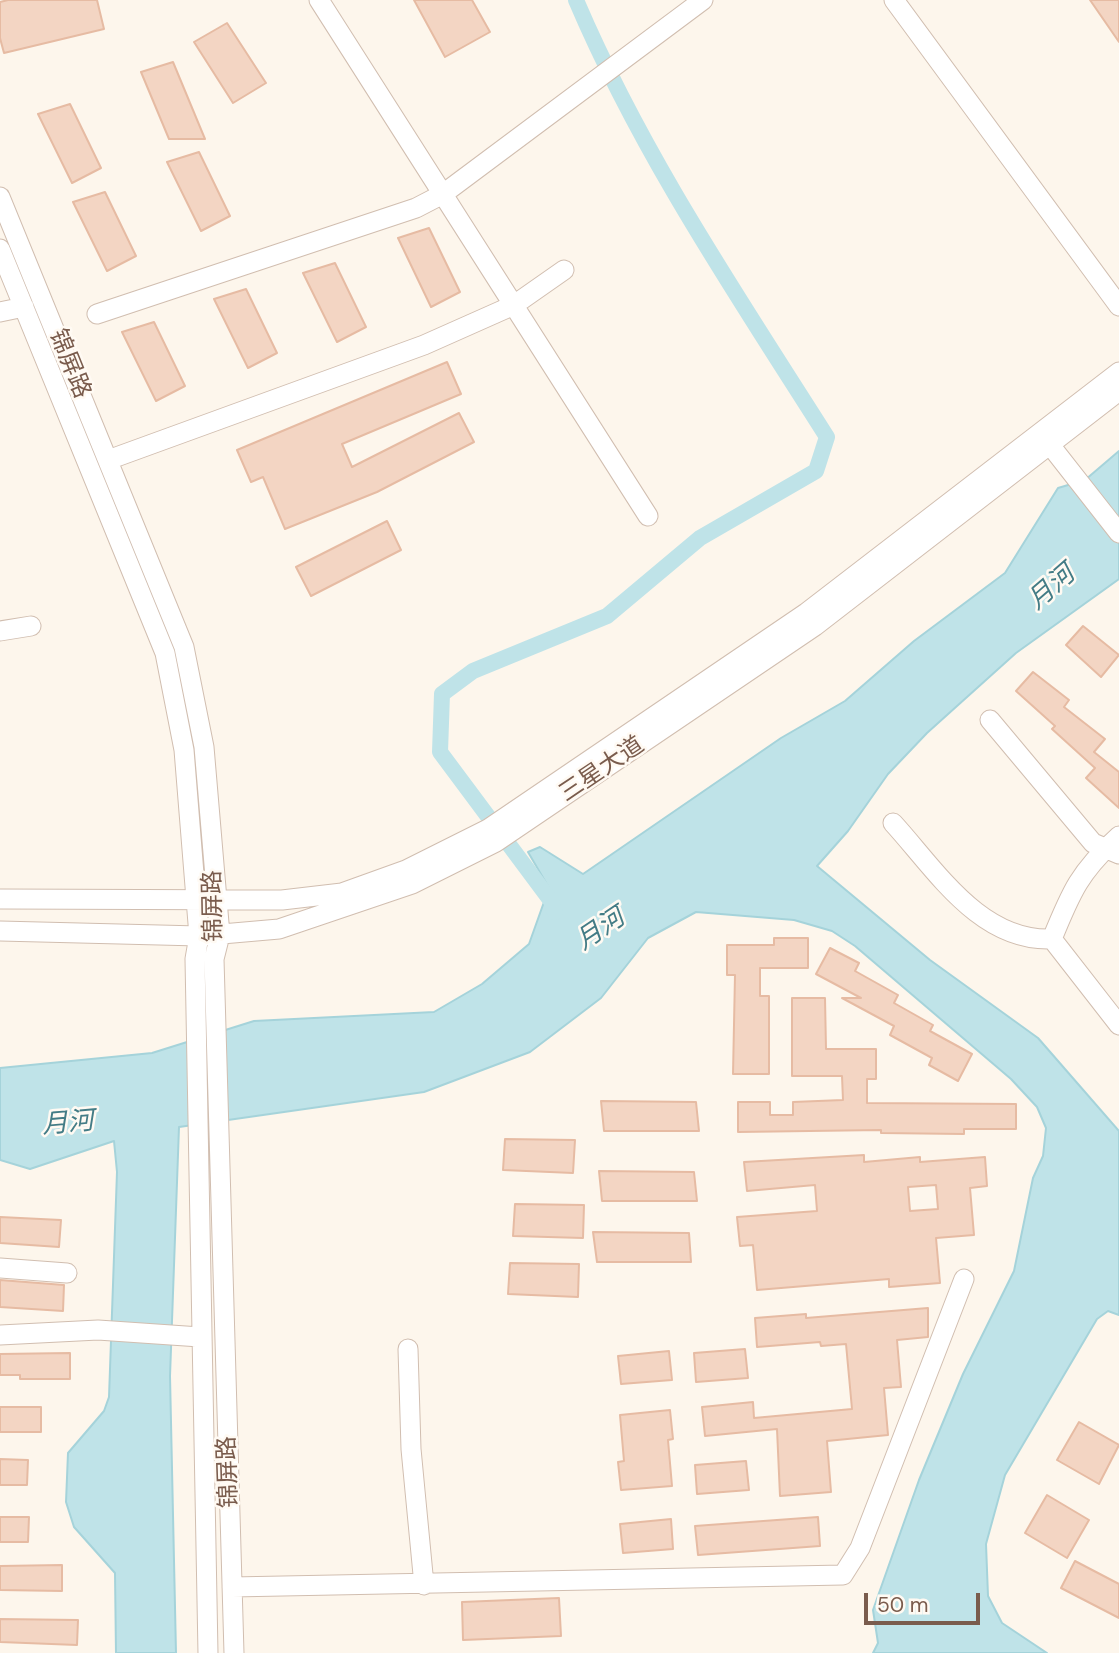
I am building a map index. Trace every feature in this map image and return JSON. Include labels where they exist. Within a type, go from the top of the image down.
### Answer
[{"type":"street","points":[[319,0],[649,516]]},
{"type":"street","points":[[97,314],[416,208],[443,194],[703,0]]},
{"type":"street","points":[[894,0],[1119,306]]},
{"type":"street","name":"锦屏路","points":[[0,197],[184,647],[204,747],[207,900],[195,959],[195,1031],[208,1653]]},
{"type":"street","name":"锦屏路","points":[[0,249],[165,653],[184,750],[207,900],[220,935],[214,959],[234,1653]]},
{"type":"street","points":[[108,460],[424,345],[514,305],[565,270]]},
{"type":"street","points":[[0,312],[24,307]]},
{"type":"street","name":"三星大道","points":[[1045,438],[1119,372]]},
{"type":"street","name":"三星大道","points":[[0,931],[199,936],[278,929],[412,884],[497,832],[806,613],[1045,438],[1119,391]]},
{"type":"street","points":[[1045,438],[1119,533]]},
{"type":"street","points":[[0,631],[31,626]]},
{"type":"street","points":[[990,720],[1093,843],[1115,846]]},
{"type":"street","points":[[893,823],[977,914],[1009,933],[1052,939],[1119,1025]]},
{"type":"street","name":"三星大道","points":[[0,900],[282,900],[342,893],[497,832]]},
{"type":"street","points":[[1052,939],[1074,886],[1090,863],[1115,846]]},
{"type":"street","points":[[0,1268],[68,1273]]},
{"type":"street","points":[[232,1587],[843,1575],[860,1548],[964,1279]]},
{"type":"street","points":[[0,1335],[98,1331],[200,1337]]},
{"type":"street","points":[[408,1349],[411,1450],[424,1585]]},
{"type":"water","name":"月河","points":[[1119,451],[1119,579],[1016,653],[927,733],[888,774],[848,831],[817,866],[930,960],[1038,1038],[1119,1131],[1119,1315],[1108,1311],[1097,1319],[1005,1475],[986,1544],[988,1596],[1002,1623],[1047,1653],[873,1653],[878,1643],[873,1610],[919,1480],[963,1374],[1014,1271],[1033,1178],[1043,1156],[1046,1128],[1037,1107],[1011,1079],[855,946],[832,931],[794,920],[696,912],[648,938],[601,998],[530,1052],[424,1092],[179,1127],[170,1376],[176,1653],[116,1653],[115,1573],[74,1527],[66,1502],[68,1453],[104,1411],[109,1397],[117,1172],[114,1141],[30,1169],[0,1160],[0,1068],[152,1053],[254,1021],[434,1012],[482,984],[529,944],[549,888],[528,852],[540,847],[583,874],[781,738],[845,701],[914,641],[1005,573],[1058,488],[1085,480]]},
{"type":"building","points":[[97,0],[104,29],[4,53],[0,38],[0,2]]},
{"type":"building","points":[[414,0],[472,0],[490,32],[445,57]]},
{"type":"building","points":[[1090,0],[1119,0],[1119,42]]},
{"type":"building","points":[[227,23],[266,83],[233,103],[194,42]]},
{"type":"building","points":[[173,62],[205,139],[169,139],[141,72]]},
{"type":"building","points":[[70,104],[101,168],[72,183],[38,114]]},
{"type":"building","points":[[199,152],[230,216],[201,231],[167,162]]},
{"type":"building","points":[[105,192],[136,256],[107,271],[73,202]]},
{"type":"building","points":[[429,228],[460,292],[431,307],[398,238]]},
{"type":"building","points":[[335,263],[366,327],[337,342],[303,273]]},
{"type":"building","points":[[246,289],[277,353],[248,368],[214,299]]},
{"type":"building","points":[[154,322],[185,386],[156,401],[122,332]]},
{"type":"building","points":[[447,362],[461,394],[342,444],[352,467],[459,413],[474,442],[377,492],[285,529],[263,477],[251,482],[237,450]]},
{"type":"building","points":[[387,521],[401,550],[311,596],[296,567]]},
{"type":"building","points":[[1083,626],[1119,655],[1101,677],[1066,645]]},
{"type":"building","points":[[1033,672],[1069,700],[1064,707],[1105,739],[1094,752],[1119,772],[1119,808],[1086,778],[1095,768],[1052,729],[1055,726],[1016,691]]},
{"type":"building","points":[[774,938],[808,938],[808,968],[760,968],[760,996],[769,996],[769,1074],[733,1074],[735,975],[727,975],[727,945],[774,945]]},
{"type":"building","points":[[830,948],[859,963],[855,971],[898,995],[894,1003],[933,1025],[930,1031],[972,1054],[958,1081],[929,1065],[932,1058],[890,1035],[894,1026],[842,998],[861,998],[816,974]]},
{"type":"building","points":[[792,998],[825,998],[826,1049],[876,1049],[876,1079],[867,1079],[867,1103],[1016,1104],[1016,1129],[964,1129],[964,1134],[881,1133],[881,1130],[738,1132],[738,1102],[770,1102],[770,1115],[793,1115],[793,1102],[843,1100],[842,1076],[792,1076]]},
{"type":"building","points":[[601,1101],[696,1102],[699,1131],[604,1131]]},
{"type":"building","points":[[505,1139],[575,1140],[573,1173],[503,1170]]},
{"type":"building","points":[[864,1155],[864,1162],[920,1157],[920,1162],[985,1157],[987,1186],[970,1188],[974,1235],[936,1238],[940,1283],[889,1287],[889,1279],[757,1290],[753,1245],[740,1246],[737,1217],[817,1211],[815,1185],[747,1191],[744,1162]],"holes":[[[936,1185],[938,1209],[910,1211],[908,1187]]]},
{"type":"building","points":[[599,1171],[694,1172],[697,1201],[602,1201]]},
{"type":"building","points":[[515,1204],[584,1205],[583,1238],[513,1236]]},
{"type":"building","points":[[0,1217],[61,1220],[59,1247],[0,1243]]},
{"type":"building","points":[[593,1232],[689,1233],[691,1262],[597,1262]]},
{"type":"building","points":[[510,1263],[579,1264],[578,1297],[508,1294]]},
{"type":"building","points":[[0,1280],[64,1285],[63,1311],[0,1307]]},
{"type":"building","points":[[928,1308],[928,1337],[897,1340],[901,1387],[884,1388],[888,1435],[827,1441],[831,1492],[780,1496],[777,1429],[705,1436],[702,1407],[753,1402],[754,1418],[852,1409],[846,1344],[821,1346],[820,1342],[757,1347],[755,1318],[806,1314],[806,1318]]},
{"type":"building","points":[[745,1349],[748,1378],[696,1382],[694,1353]]},
{"type":"building","points":[[669,1351],[672,1380],[621,1384],[618,1356]]},
{"type":"building","points":[[70,1353],[70,1379],[20,1379],[20,1375],[0,1375],[0,1354]]},
{"type":"building","points":[[0,1407],[41,1407],[41,1432],[0,1432]]},
{"type":"building","points":[[670,1410],[673,1439],[668,1440],[672,1486],[621,1490],[618,1462],[624,1461],[620,1415]]},
{"type":"building","points":[[1079,1422],[1119,1445],[1099,1484],[1057,1460]]},
{"type":"building","points":[[0,1459],[28,1460],[27,1485],[0,1485]]},
{"type":"building","points":[[746,1461],[749,1490],[697,1494],[695,1465]]},
{"type":"building","points":[[1047,1495],[1089,1520],[1067,1558],[1025,1533]]},
{"type":"building","points":[[0,1517],[29,1517],[28,1542],[0,1542]]},
{"type":"building","points":[[818,1517],[820,1546],[698,1555],[695,1526]]},
{"type":"building","points":[[671,1519],[673,1549],[623,1553],[620,1524]]},
{"type":"building","points":[[1075,1561],[1119,1584],[1119,1618],[1061,1588]]},
{"type":"building","points":[[62,1565],[62,1591],[0,1590],[0,1566]]},
{"type":"building","points":[[559,1598],[561,1636],[463,1640],[462,1602]]},
{"type":"building","points":[[0,1619],[78,1620],[77,1645],[0,1642]]},
{"type":"waterway","points":[[555,912],[551,901],[440,752],[442,694],[473,671],[607,616],[700,538],[816,471],[827,437],[692,223],[630,114],[576,0]]}]
